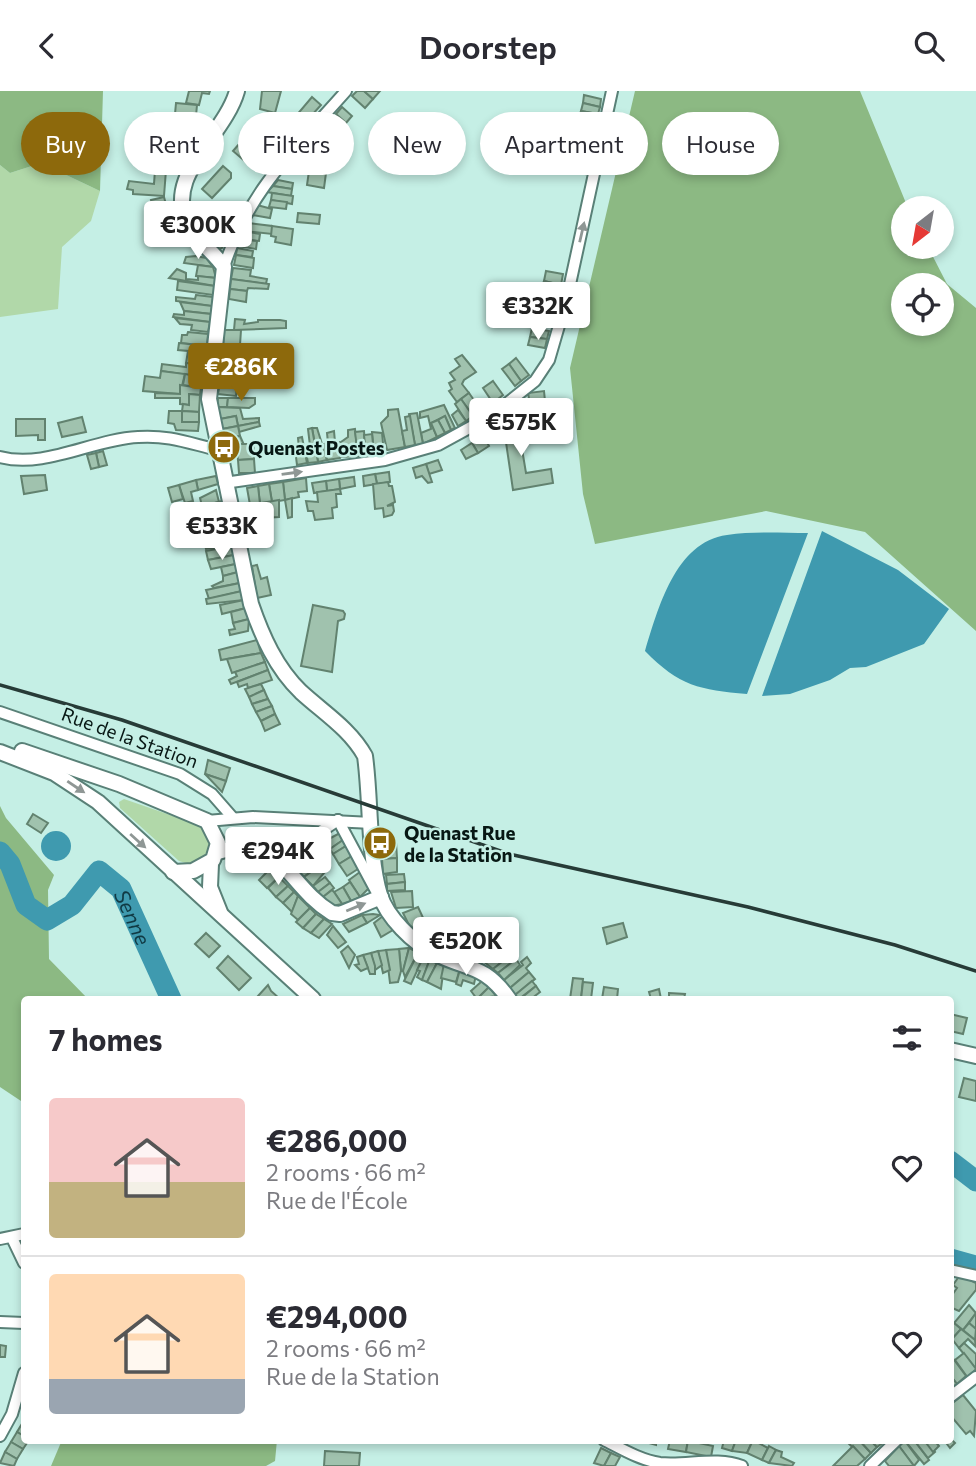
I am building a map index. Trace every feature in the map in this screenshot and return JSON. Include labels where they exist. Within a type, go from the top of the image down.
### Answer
[{"type":"street","points":[[224,267],[189,226],[181,205],[187,173],[220,128],[237,91]]},
{"type":"street","points":[[346,91],[254,198],[233,239],[224,267],[209,389],[218,450],[259,628],[285,674],[356,739],[365,756],[381,897]]},
{"type":"street","points":[[225,483],[385,460],[438,445],[491,417],[535,381],[549,361],[567,298],[612,91]]},
{"type":"street","points":[[0,457],[26,459],[137,437],[181,438],[218,450]]},
{"type":"street","name":"Rue de la Station","points":[[0,712],[180,774],[212,794],[233,818]]},
{"type":"street","points":[[0,745],[64,764],[207,821],[233,818],[372,823]]},
{"type":"street","points":[[0,752],[54,773],[98,802],[103,810],[310,996]]},
{"type":"street","points":[[103,810],[111,793],[131,790]]},
{"type":"street","points":[[277,861],[338,820]]},
{"type":"street","points":[[338,820],[395,919],[433,953],[480,969],[506,996]]},
{"type":"street","points":[[207,821],[216,834],[210,887],[222,916]]},
{"type":"street","points":[[173,872],[193,871],[214,858],[253,846],[277,861],[321,906],[332,913],[340,914],[381,897]]},
{"type":"street","points":[[954,1051],[976,1056]]},
{"type":"street","points":[[0,1239],[21,1235]]},
{"type":"street","points":[[12,1238],[21,1257]]},
{"type":"street","points":[[954,1271],[976,1276]]},
{"type":"street","points":[[0,1322],[21,1323]]},
{"type":"street","points":[[954,1394],[976,1377]]},
{"type":"street","points":[[0,1436],[12,1414],[21,1383]]},
{"type":"street","points":[[612,1444],[642,1459],[660,1463],[709,1462],[742,1466]]},
{"type":"street","points":[[870,1466],[893,1444]]},
{"type":"green space","points":[[0,91],[103,91],[102,112],[21,112],[21,169],[10,173],[0,165]]},
{"type":"green space","points":[[635,91],[860,91],[903,196],[891,196],[891,259],[934,259],[941,273],[891,273],[891,336],[954,336],[954,290],[976,308],[976,631],[865,532],[766,511],[595,544],[583,494],[570,368],[615,175],[648,175],[648,112],[630,112]]},
{"type":"green space","points":[[0,165],[10,173],[21,169],[21,175],[66,175],[100,191],[91,221],[62,247],[58,309],[0,317]]},
{"type":"green space","points":[[66,175],[100,175],[100,191]]},
{"type":"green space","points":[[124,799],[199,825],[208,832],[212,841],[203,861],[192,865],[179,861],[120,808],[119,802]]},
{"type":"green space","points":[[0,806],[6,818],[54,875],[48,890],[49,959],[85,996],[21,996],[21,1101],[0,1087]]},
{"type":"green space","points":[[60,1444],[277,1444],[275,1461],[266,1466],[51,1466]]},
{"type":"water","points":[[822,531],[898,570],[949,609],[924,644],[866,667],[850,668],[830,680],[790,694],[762,696]]},
{"type":"water","points":[[808,533],[747,694],[716,691],[691,684],[669,672],[645,651],[671,580],[694,550],[709,540],[727,535]]},
{"type":"water","points":[[56,831],[67,835],[71,846],[67,857],[56,861],[45,857],[41,846],[45,835]]},
{"type":"building","points":[[189,91],[210,91],[209,94],[202,93],[199,105],[186,103]]},
{"type":"building","points":[[262,91],[281,91],[275,112],[260,109]]},
{"type":"building","points":[[357,91],[364,91],[373,99],[365,108],[352,96]]},
{"type":"building","points":[[364,91],[380,91],[373,99]]},
{"type":"building","points":[[584,95],[601,99],[600,107],[583,103]]},
{"type":"building","points":[[312,97],[321,105],[315,112],[299,112]]},
{"type":"building","points":[[176,103],[197,105],[196,112],[175,112]]},
{"type":"building","points":[[583,103],[600,107],[599,112],[581,111]]},
{"type":"building","points":[[224,167],[231,173],[231,178],[212,198],[202,189],[215,175],[224,175]]},
{"type":"building","points":[[155,175],[166,175],[164,196],[133,194],[133,190],[127,189],[129,181],[154,184]]},
{"type":"building","points":[[308,175],[326,175],[324,188],[307,185]]},
{"type":"building","points":[[278,180],[293,183],[292,189],[273,186]]},
{"type":"building","points":[[273,186],[292,189],[291,196],[267,192]]},
{"type":"building","points":[[272,193],[293,196],[292,204],[271,200]]},
{"type":"building","points":[[164,197],[168,212],[155,216],[151,200]]},
{"type":"building","points":[[271,200],[287,202],[286,209],[269,207]]},
{"type":"building","points":[[257,205],[272,209],[270,218],[252,215]]},
{"type":"building","points":[[230,206],[237,209],[222,248],[219,249],[205,235]]},
{"type":"building","points":[[168,212],[172,227],[158,230],[155,216]]},
{"type":"building","points":[[298,213],[320,215],[319,224],[297,222]]},
{"type":"building","points":[[249,223],[272,226],[272,234],[244,231]]},
{"type":"building","points":[[272,226],[293,229],[291,245],[275,242],[276,237],[271,236]]},
{"type":"building","points":[[244,231],[260,234],[259,241],[241,239]]},
{"type":"building","points":[[241,239],[257,241],[256,249],[238,246]]},
{"type":"building","points":[[237,248],[253,251],[252,257],[236,255]]},
{"type":"building","points":[[236,255],[254,258],[253,268],[234,265]]},
{"type":"building","points":[[186,257],[206,258],[213,267],[184,263]]},
{"type":"building","points":[[198,265],[213,267],[216,278],[196,276]]},
{"type":"building","points":[[233,268],[251,270],[250,276],[267,279],[266,284],[231,279]]},
{"type":"building","points":[[177,269],[186,273],[186,279],[198,280],[198,276],[216,278],[215,286],[169,278]]},
{"type":"building","points":[[546,271],[563,274],[561,285],[544,281]]},
{"type":"building","points":[[231,279],[269,284],[268,289],[230,289]]},
{"type":"building","points":[[178,281],[215,286],[213,295],[177,290]]},
{"type":"building","points":[[544,281],[561,285],[559,295],[541,290]]},
{"type":"building","points":[[230,289],[247,291],[246,302],[229,299]]},
{"type":"building","points":[[196,295],[213,297],[212,306],[176,301],[176,297],[195,299]]},
{"type":"building","points":[[541,296],[558,298],[554,312],[538,309]]},
{"type":"building","points":[[180,302],[212,306],[211,314],[184,311]]},
{"type":"building","points":[[538,309],[554,312],[553,317],[537,314]]},
{"type":"building","points":[[184,311],[211,314],[210,322],[173,317],[174,314],[184,315]]},
{"type":"building","points":[[537,314],[553,317],[551,323],[535,321]]},
{"type":"building","points":[[175,318],[210,322],[208,332],[191,330],[192,325],[180,324]]},
{"type":"building","points":[[235,319],[245,320],[244,324],[258,320],[286,321],[286,328],[234,330]]},
{"type":"building","points":[[532,328],[549,331],[547,339],[530,337]]},
{"type":"building","points":[[224,330],[241,330],[240,345],[223,345]]},
{"type":"building","points":[[188,332],[208,334],[207,346],[181,343],[182,335],[187,335]]},
{"type":"building","points":[[530,337],[547,339],[545,348],[528,345]]},
{"type":"building","points":[[179,343],[207,346],[204,365],[186,363],[188,351],[178,350]]},
{"type":"building","points":[[462,355],[476,372],[464,380],[462,384],[469,393],[457,402],[449,391],[452,389],[449,383],[455,380],[450,373],[460,366],[455,359]]},
{"type":"building","points":[[516,358],[529,375],[521,381],[509,364]]},
{"type":"building","points":[[220,362],[236,364],[236,367],[241,368],[242,363],[246,363],[244,374],[219,371]]},
{"type":"building","points":[[186,363],[204,365],[202,377],[161,371],[162,364],[186,367]]},
{"type":"building","points":[[509,364],[521,381],[515,386],[502,369]]},
{"type":"building","points":[[161,371],[185,374],[180,394],[143,391],[145,376],[160,378]]},
{"type":"building","points":[[219,371],[244,374],[243,379],[218,379]]},
{"type":"building","points":[[185,374],[202,377],[201,388],[183,385]]},
{"type":"building","points":[[220,381],[237,384],[236,396],[218,394]]},
{"type":"building","points":[[493,381],[503,395],[493,403],[483,388]]},
{"type":"building","points":[[180,385],[201,388],[200,395],[189,394],[189,405],[180,404],[180,398],[155,398],[155,393],[180,394]]},
{"type":"building","points":[[544,391],[545,401],[530,404],[528,393]]},
{"type":"building","points":[[469,393],[481,410],[473,416],[461,399]]},
{"type":"building","points":[[189,394],[200,395],[199,412],[182,411],[183,404],[189,405]]},
{"type":"building","points":[[218,398],[228,398],[227,407],[217,407]]},
{"type":"building","points":[[228,398],[255,398],[255,404],[249,408],[227,407]]},
{"type":"building","points":[[461,399],[473,416],[466,421],[455,404]]},
{"type":"building","points":[[444,405],[455,428],[451,430],[445,416],[431,423],[437,437],[423,444],[421,433],[431,429],[428,416],[420,418],[420,412]]},
{"type":"building","points":[[217,407],[240,408],[243,419],[259,418],[259,422],[238,426],[236,416],[220,419]]},
{"type":"building","points":[[398,409],[405,447],[387,450],[381,423],[388,416],[388,410]]},
{"type":"building","points":[[458,410],[466,421],[458,426],[452,415]]},
{"type":"building","points":[[169,411],[182,411],[182,422],[199,422],[198,431],[176,430],[174,424],[168,423]]},
{"type":"building","points":[[182,411],[199,412],[199,422],[182,422]]},
{"type":"building","points":[[417,413],[423,444],[415,445],[409,414]]},
{"type":"building","points":[[516,413],[526,473],[551,469],[553,483],[513,490],[502,415]]},
{"type":"building","points":[[236,416],[238,426],[222,429],[220,419]]},
{"type":"building","points":[[410,416],[415,445],[405,447],[402,431],[407,430],[405,417]]},
{"type":"building","points":[[445,416],[451,430],[445,433],[438,420]]},
{"type":"building","points":[[82,417],[86,432],[62,437],[58,423]]},
{"type":"building","points":[[16,419],[45,419],[45,440],[38,440],[38,435],[16,436]]},
{"type":"building","points":[[438,420],[445,433],[437,437],[431,423]]},
{"type":"building","points":[[259,422],[260,426],[239,432],[238,426]]},
{"type":"building","points":[[238,426],[240,436],[224,440],[222,429]]},
{"type":"building","points":[[312,428],[317,428],[327,460],[318,462]]},
{"type":"building","points":[[312,428],[318,462],[308,463],[305,447],[310,446],[308,429]]},
{"type":"building","points":[[355,429],[358,456],[342,457],[341,442],[348,437],[348,430]]},
{"type":"building","points":[[334,431],[335,442],[339,442],[340,458],[327,460],[324,444],[328,443],[327,433]]},
{"type":"building","points":[[364,431],[366,455],[358,456],[355,432]]},
{"type":"building","points":[[372,432],[382,433],[384,453],[374,454]]},
{"type":"building","points":[[372,434],[374,454],[366,455],[364,435]]},
{"type":"building","points":[[240,436],[244,445],[224,447],[224,440]]},
{"type":"building","points":[[302,437],[307,463],[297,465],[295,449],[299,449],[298,438]]},
{"type":"building","points":[[484,437],[489,446],[478,453],[472,443]]},
{"type":"building","points":[[472,443],[478,453],[466,459],[461,450]]},
{"type":"building","points":[[254,444],[254,459],[238,460],[237,454],[226,456],[224,447]]},
{"type":"building","points":[[103,451],[107,465],[99,467],[96,453]]},
{"type":"building","points":[[96,453],[99,467],[91,469],[87,455]]},
{"type":"building","points":[[254,459],[255,473],[239,473],[238,460]]},
{"type":"building","points":[[438,460],[442,470],[429,474],[426,464]]},
{"type":"building","points":[[426,464],[432,482],[428,483],[422,476],[416,478],[413,468]]},
{"type":"building","points":[[389,472],[390,482],[377,484],[375,474]]},
{"type":"building","points":[[375,474],[377,484],[364,486],[363,476]]},
{"type":"building","points":[[45,475],[47,490],[24,494],[21,476]]},
{"type":"building","points":[[216,476],[218,484],[198,490],[196,480]]},
{"type":"building","points":[[354,477],[355,486],[340,489],[339,479]]},
{"type":"building","points":[[306,478],[307,491],[298,492],[299,497],[285,500],[283,482]]},
{"type":"building","points":[[339,479],[340,489],[327,491],[326,481]]},
{"type":"building","points":[[196,480],[198,490],[191,492],[193,501],[185,503],[179,485]]},
{"type":"building","points":[[326,481],[327,491],[314,493],[312,483]]},
{"type":"building","points":[[283,482],[285,500],[272,502],[269,484]]},
{"type":"building","points":[[388,482],[389,486],[392,486],[395,502],[387,506],[393,505],[394,511],[392,515],[384,517],[383,508],[375,509],[373,484]]},
{"type":"building","points":[[269,484],[272,502],[260,504],[258,486]]},
{"type":"building","points":[[179,485],[183,499],[172,502],[168,488]]},
{"type":"building","points":[[258,486],[260,504],[250,505],[247,488]]},
{"type":"building","points":[[340,489],[341,494],[336,494],[337,507],[332,508],[333,518],[315,520],[313,511],[308,511],[306,501],[318,502],[317,492]]},
{"type":"building","points":[[216,490],[219,502],[207,505],[209,513],[201,515],[197,507],[202,506],[200,498]]},
{"type":"building","points":[[292,498],[292,517],[288,518],[285,500]]},
{"type":"building","points":[[279,500],[279,517],[261,518],[262,522],[246,522],[245,511],[250,510],[250,505]]},
{"type":"building","points":[[222,501],[224,511],[209,514],[207,505]]},
{"type":"building","points":[[224,511],[226,519],[191,526],[189,518]]},
{"type":"building","points":[[226,519],[228,528],[192,535],[191,526]]},
{"type":"building","points":[[228,528],[230,537],[204,542],[202,534]]},
{"type":"building","points":[[230,537],[232,546],[206,549],[204,542]]},
{"type":"building","points":[[232,546],[234,555],[208,560],[206,551]]},
{"type":"building","points":[[234,555],[236,564],[211,569],[208,560]]},
{"type":"building","points":[[236,564],[238,572],[223,576],[221,567]]},
{"type":"building","points":[[257,565],[261,579],[267,577],[271,595],[257,598],[252,566]]},
{"type":"building","points":[[238,572],[240,583],[214,588],[212,586],[223,581],[223,576]]},
{"type":"building","points":[[240,583],[242,591],[209,599],[206,590]]},
{"type":"building","points":[[242,591],[244,600],[207,604],[206,599]]},
{"type":"building","points":[[244,600],[246,608],[222,614],[220,605]]},
{"type":"building","points":[[313,605],[343,611],[345,614],[344,619],[338,621],[332,672],[301,666]]},
{"type":"building","points":[[246,608],[249,619],[233,623],[231,612]]},
{"type":"building","points":[[249,619],[248,631],[230,635],[229,630],[235,629],[233,623]]},
{"type":"building","points":[[257,640],[261,653],[221,660],[219,650]]},
{"type":"building","points":[[261,653],[265,662],[232,673],[227,659]]},
{"type":"building","points":[[265,662],[268,670],[231,684],[229,680],[237,676],[235,672]]},
{"type":"building","points":[[268,670],[272,680],[248,688],[247,684],[239,687],[237,682]]},
{"type":"building","points":[[261,684],[264,690],[249,697],[245,689]]},
{"type":"building","points":[[264,690],[268,699],[252,704],[249,697]]},
{"type":"building","points":[[268,699],[272,706],[256,712],[252,704]]},
{"type":"building","points":[[272,706],[275,714],[261,721],[256,712]]},
{"type":"building","points":[[275,714],[280,724],[265,731],[261,721]]},
{"type":"building","points":[[208,760],[230,768],[226,781],[205,774]]},
{"type":"building","points":[[205,774],[226,781],[222,792]]},
{"type":"building","points":[[33,814],[48,823],[41,833],[27,824]]},
{"type":"building","points":[[340,833],[343,840],[330,849],[325,841]]},
{"type":"building","points":[[343,840],[346,846],[333,854],[330,849]]},
{"type":"building","points":[[396,842],[397,858],[382,859],[381,843]]},
{"type":"building","points":[[346,846],[352,856],[339,864],[333,854]]},
{"type":"building","points":[[352,856],[358,869],[347,876],[339,864]]},
{"type":"building","points":[[397,858],[397,872],[383,874],[382,859]]},
{"type":"building","points":[[306,860],[314,869],[304,877],[295,867]]},
{"type":"building","points":[[318,867],[324,873],[313,886],[304,877]]},
{"type":"building","points":[[271,868],[279,877],[267,888],[259,880]]},
{"type":"building","points":[[360,872],[369,888],[360,897],[349,880]]},
{"type":"building","points":[[404,874],[405,882],[387,884],[386,875]]},
{"type":"building","points":[[279,877],[288,886],[276,897],[268,888]]},
{"type":"building","points":[[325,877],[330,883],[318,892],[313,886]]},
{"type":"building","points":[[350,882],[360,897],[351,901],[343,887]]},
{"type":"building","points":[[405,882],[405,890],[387,891],[387,884]]},
{"type":"building","points":[[330,883],[334,888],[323,897],[318,892]]},
{"type":"building","points":[[288,886],[294,892],[283,903],[276,897]]},
{"type":"building","points":[[343,887],[351,901],[342,904],[334,892]]},
{"type":"building","points":[[332,890],[342,904],[332,906],[323,897]]},
{"type":"building","points":[[412,891],[413,907],[396,908],[391,892]]},
{"type":"building","points":[[294,892],[298,896],[292,912],[283,903]]},
{"type":"building","points":[[298,896],[310,908],[298,920],[291,914]]},
{"type":"building","points":[[418,907],[425,922],[411,929],[403,913]]},
{"type":"building","points":[[310,908],[316,914],[303,928],[296,922]]},
{"type":"building","points":[[316,914],[324,919],[311,933],[303,928]]},
{"type":"building","points":[[362,915],[380,915],[367,923]]},
{"type":"building","points":[[362,915],[367,923],[349,932],[343,924]]},
{"type":"building","points":[[383,916],[393,930],[381,937],[374,923]]},
{"type":"building","points":[[324,919],[332,924],[319,938],[311,933]]},
{"type":"building","points":[[430,923],[432,926],[436,925],[440,935],[431,942],[422,938],[416,930]]},
{"type":"building","points":[[623,923],[627,937],[607,944],[603,928]]},
{"type":"building","points":[[333,926],[346,942],[338,948],[327,935]]},
{"type":"building","points":[[446,928],[462,934],[456,951],[439,944]]},
{"type":"building","points":[[206,933],[220,946],[209,957],[195,944]]},
{"type":"building","points":[[348,946],[355,955],[349,968],[341,952]]},
{"type":"building","points":[[511,947],[515,952],[493,969],[483,961]]},
{"type":"building","points":[[409,948],[403,971],[401,971],[399,949]]},
{"type":"building","points":[[409,948],[418,953],[405,977],[403,971]]},
{"type":"building","points":[[399,949],[401,971],[398,982],[390,983],[386,950]]},
{"type":"building","points":[[386,950],[390,970],[383,973],[378,951]]},
{"type":"building","points":[[378,951],[382,965],[375,970],[371,953]]},
{"type":"building","points":[[371,953],[375,974],[370,974],[363,955]]},
{"type":"building","points":[[418,953],[424,956],[411,984],[404,981]]},
{"type":"building","points":[[512,954],[516,959],[498,973],[493,969]]},
{"type":"building","points":[[363,955],[368,968],[361,971],[355,965],[359,964],[357,957]]},
{"type":"building","points":[[228,956],[251,978],[239,990],[217,968]]},
{"type":"building","points":[[424,956],[430,959],[422,980],[417,977],[420,971],[417,970]]},
{"type":"building","points":[[527,957],[531,963],[526,968],[529,972],[510,988],[504,980],[523,965],[521,962]]},
{"type":"building","points":[[430,959],[437,963],[427,982],[422,980]]},
{"type":"building","points":[[516,959],[520,965],[504,980],[498,973]]},
{"type":"building","points":[[437,963],[444,966],[441,989],[427,982]]},
{"type":"building","points":[[444,964],[460,969],[456,982],[441,978]]},
{"type":"building","points":[[460,969],[476,975],[474,984],[463,980],[461,986],[456,984]]},
{"type":"building","points":[[529,972],[535,979],[515,995],[510,988]]},
{"type":"building","points":[[573,978],[583,979],[581,996],[570,996]]},
{"type":"building","points":[[482,981],[489,987],[480,996],[475,996],[471,991]]},
{"type":"building","points":[[532,981],[536,986],[523,996],[515,995]]},
{"type":"building","points":[[583,982],[593,983],[591,996],[581,996]]},
{"type":"building","points":[[268,985],[277,996],[258,996]]},
{"type":"building","points":[[536,986],[540,992],[535,996],[524,996]]},
{"type":"building","points":[[489,987],[496,996],[480,996]]},
{"type":"building","points":[[604,987],[618,989],[617,996],[602,996]]},
{"type":"building","points":[[659,989],[660,996],[650,996],[649,992]]},
{"type":"building","points":[[669,993],[685,994],[685,996],[669,996]]},
{"type":"building","points":[[954,1015],[967,1018],[963,1034],[954,1032]]},
{"type":"building","points":[[964,1078],[976,1081],[976,1101],[959,1097]]},
{"type":"building","points":[[960,1275],[976,1283],[976,1290],[959,1311],[954,1309],[954,1292],[957,1288],[954,1284]]},
{"type":"building","points":[[969,1305],[976,1313],[963,1330],[954,1323]]},
{"type":"building","points":[[976,1313],[976,1329],[969,1323]]},
{"type":"building","points":[[954,1323],[961,1329],[954,1337]]},
{"type":"building","points":[[969,1323],[976,1329],[975,1340],[963,1330]]},
{"type":"building","points":[[961,1329],[975,1340],[976,1347],[968,1339],[959,1348],[954,1337]]},
{"type":"building","points":[[964,1343],[976,1354],[976,1369],[959,1348]]},
{"type":"building","points":[[0,1345],[6,1346],[5,1357],[0,1357]]},
{"type":"building","points":[[964,1353],[976,1369],[968,1378],[955,1360]]},
{"type":"building","points":[[954,1360],[966,1376],[957,1384],[954,1380]]},
{"type":"building","points":[[963,1395],[976,1411],[974,1436],[970,1431],[966,1434],[954,1420],[954,1402]]},
{"type":"building","points":[[17,1432],[21,1434],[21,1444],[26,1444],[23,1449],[11,1442]]},
{"type":"building","points":[[11,1442],[23,1449],[17,1459],[5,1452]]},
{"type":"building","points":[[669,1444],[687,1444],[686,1452],[668,1449]]},
{"type":"building","points":[[687,1444],[713,1446],[711,1457],[686,1452]]},
{"type":"building","points":[[723,1444],[735,1444],[732,1451],[722,1448]]},
{"type":"building","points":[[735,1444],[751,1444],[747,1453],[732,1451]]},
{"type":"building","points":[[751,1444],[760,1444],[768,1448],[762,1460],[747,1453]]},
{"type":"building","points":[[849,1444],[863,1444],[871,1453],[865,1459]]},
{"type":"building","points":[[863,1444],[874,1444],[877,1447],[871,1453]]},
{"type":"building","points":[[907,1444],[917,1444],[929,1460],[924,1464]]},
{"type":"building","points":[[907,1444],[919,1460],[914,1466],[899,1446]]},
{"type":"building","points":[[917,1444],[928,1444],[935,1452],[928,1458]]},
{"type":"building","points":[[927,1444],[939,1446],[933,1452]]},
{"type":"building","points":[[769,1446],[776,1450],[769,1463],[762,1460]]},
{"type":"building","points":[[853,1446],[865,1459],[857,1466],[833,1466]]},
{"type":"building","points":[[899,1446],[914,1466],[889,1466],[885,1461]]},
{"type":"building","points":[[601,1448],[611,1453],[604,1466],[594,1463]]},
{"type":"building","points":[[776,1450],[782,1452],[781,1457],[794,1463],[792,1466],[769,1463]]},
{"type":"building","points":[[325,1451],[360,1453],[359,1466],[324,1466]]},
{"type":"building","points":[[5,1452],[17,1459],[14,1466],[0,1463]]},
{"type":"building","points":[[611,1453],[620,1457],[615,1466],[604,1466]]},
{"type":"waterway","name":"Senne","points":[[0,852],[10,864],[26,905],[47,920],[72,905],[99,871],[121,889],[170,996]]},
{"type":"waterway","points":[[954,1164],[976,1181]]},
{"type":"waterway","name":"Senne","points":[[954,1260],[976,1266]]},
{"type":"railway","points":[[0,685],[122,720],[509,854],[748,907],[895,945],[976,971]]},
{"type":"place","name":"Quenast Postes","points":[[224,447]]},
{"type":"place","name":"Quenast Rue de la Station","points":[[380,843]]}]
